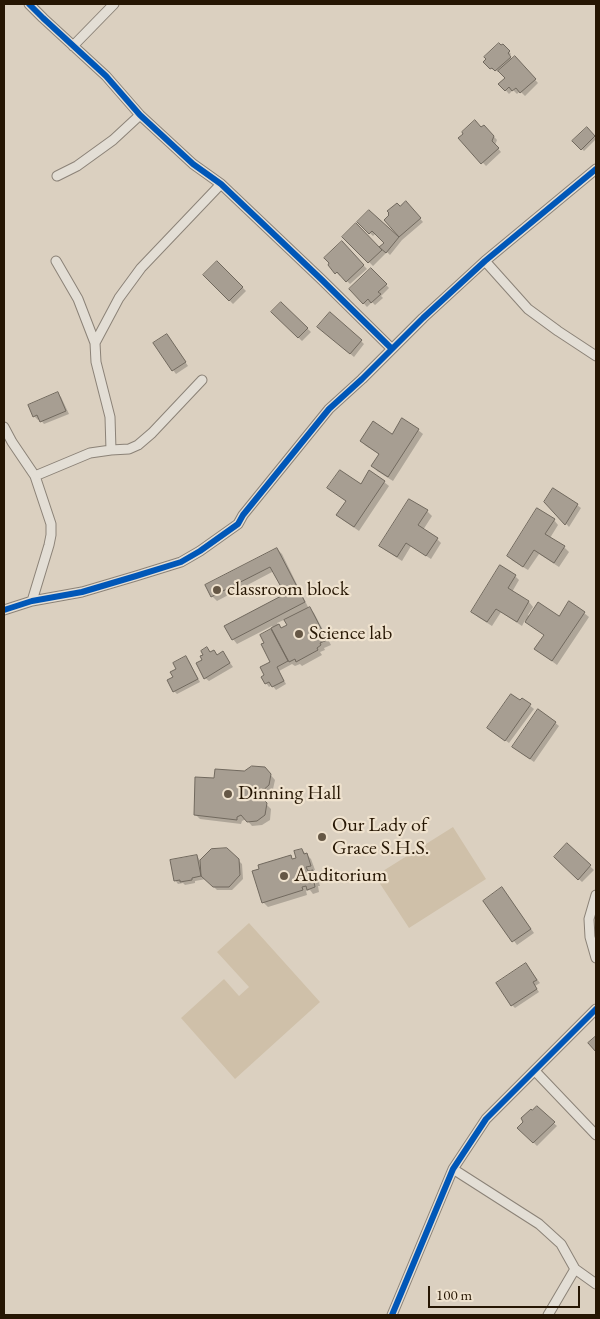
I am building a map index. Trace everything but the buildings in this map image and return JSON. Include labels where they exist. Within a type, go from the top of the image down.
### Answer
[{"type":"street","points":[[29,4],[106,76],[140,115],[193,164],[221,184],[392,349]]},
{"type":"street","points":[[73,46],[114,4]]},
{"type":"street","points":[[56,176],[77,166],[113,140],[140,115]]},
{"type":"street","points":[[4,610],[32,601],[82,592],[181,562],[238,524],[243,515],[329,409],[485,261],[596,169]]},
{"type":"street","points":[[95,344],[119,298],[141,268],[221,184]]},
{"type":"street","points":[[56,261],[78,300],[95,344],[96,362],[110,417],[111,450]]},
{"type":"street","points":[[485,261],[528,309],[596,356]]},
{"type":"street","points":[[35,476],[90,453],[138,445],[152,433],[202,380]]},
{"type":"street","points":[[4,427],[35,476],[51,524],[49,545],[32,601]]},
{"type":"street","points":[[596,895],[589,919],[590,938],[596,958]]},
{"type":"street","points":[[392,1315],[453,1169],[486,1120],[596,1009]]},
{"type":"street","points":[[535,1072],[596,1135]]},
{"type":"street","points":[[453,1169],[539,1224],[561,1244],[575,1269],[596,1284]]},
{"type":"street","points":[[548,1315],[575,1269]]},
{"type":"shaded area","points":[[453,827],[486,879],[409,928],[375,876]]},
{"type":"shaded area","points":[[249,923],[320,1002],[235,1079],[181,1018],[224,979],[239,996],[249,987],[217,952]]},
{"type":"cycle path","points":[[29,4],[106,76],[140,115],[193,164],[221,184],[392,349]]},
{"type":"cycle path","points":[[4,610],[32,601],[82,592],[181,562],[238,524],[243,515],[329,409],[485,261],[596,169]]},
{"type":"cycle path","points":[[392,1315],[453,1169],[486,1119],[596,1009]]},
{"type":"place","name":"classroom block","points":[[217,590]]},
{"type":"place","name":"Science lab","points":[[299,634]]},
{"type":"place","name":"Dinning Hall","points":[[228,794]]},
{"type":"place","name":"Our Lady of Grace S.H.S.","points":[[322,837]]},
{"type":"place","name":"Auditorium","points":[[284,876]]}]
